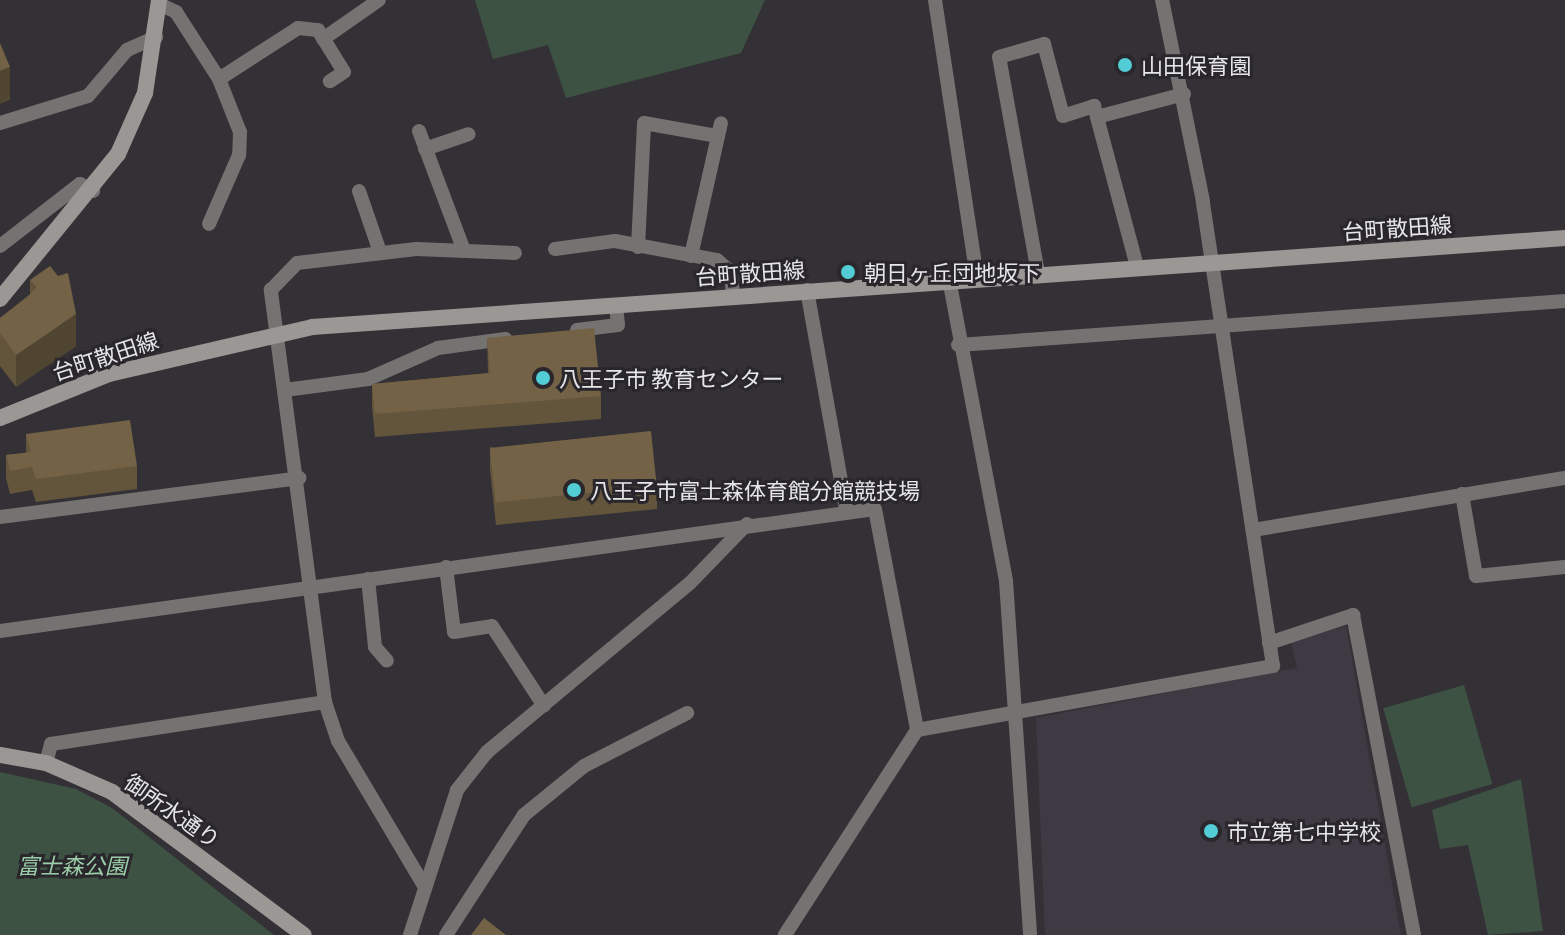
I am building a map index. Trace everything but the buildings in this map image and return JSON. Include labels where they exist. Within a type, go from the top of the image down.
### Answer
[{"type":"street","points":[[323,39],[379,0]]},
{"type":"street","points":[[935,0],[977,277]]},
{"type":"street","points":[[917,730],[1016,715],[1273,666],[1184,94],[1162,0]]},
{"type":"street","points":[[0,299],[93,191],[140,109],[156,37],[159,2],[176,12],[219,79],[241,145],[209,224]]},
{"type":"street","points":[[219,79],[298,28],[318,30],[344,72],[330,81]]},
{"type":"street","points":[[0,123],[88,96],[127,50],[156,37]]},
{"type":"street","points":[[1038,273],[999,57],[1044,44],[1063,116],[1094,106],[1137,266]]},
{"type":"street","points":[[1097,117],[1184,94]]},
{"type":"street","points":[[638,247],[644,123],[720,130],[691,256]]},
{"type":"street","points":[[419,131],[464,251]]},
{"type":"street","points":[[425,149],[469,134]]},
{"type":"street","points":[[0,246],[80,184],[93,191]]},
{"type":"street","points":[[359,191],[380,252]]},
{"type":"street","name":"台町散田線","points":[[0,418],[109,374],[268,333],[949,279],[1565,238]]},
{"type":"street","points":[[555,249],[615,241],[726,264],[733,295]]},
{"type":"street","points":[[423,884],[338,741],[325,702],[299,478],[271,290],[297,263],[380,252],[515,253]]},
{"type":"street","points":[[949,279],[958,345],[996,509],[1016,715],[1030,935]]},
{"type":"street","points":[[807,290],[846,509]]},
{"type":"street","points":[[958,345],[1565,301]]},
{"type":"street","points":[[558,333],[618,325],[616,305]]},
{"type":"street","points":[[285,390],[368,379],[438,348],[528,336]]},
{"type":"street","points":[[0,517],[299,478]]},
{"type":"street","points":[[1253,530],[1565,478]]},
{"type":"street","points":[[1462,494],[1476,576],[1565,567]]},
{"type":"street","points":[[0,631],[846,509],[875,509],[917,730],[785,935]]},
{"type":"street","points":[[410,935],[423,884],[457,790],[487,752],[690,583],[747,524]]},
{"type":"street","points":[[446,567],[454,632],[492,626],[544,706]]},
{"type":"street","points":[[368,579],[375,647],[387,661]]},
{"type":"street","points":[[1269,643],[1353,615],[1414,935]]},
{"type":"street","points":[[46,763],[51,744],[325,702]]},
{"type":"street","points":[[446,935],[524,815],[584,766],[687,713]]},
{"type":"street","name":"御所水通り","points":[[0,755],[46,763],[112,792],[304,935]]},
{"type":"shaded area","name":"市立第七中学校","points":[[1346,626],[1401,935],[1045,935],[1036,718],[1297,668],[1291,641]]},
{"type":"green space","points":[[475,0],[765,0],[741,53],[566,98],[548,45],[493,59]]},
{"type":"green space","points":[[1464,685],[1492,784],[1412,807],[1383,708]]},
{"type":"green space","name":"富士森公園","points":[[0,772],[76,789],[112,808],[274,935],[0,935]]},
{"type":"green space","points":[[1521,779],[1543,931],[1488,935],[1468,845],[1440,849],[1432,810]]},
{"type":"place","name":"山田保育園","points":[[1125,65]]},
{"type":"place","name":"朝日ヶ丘団地坂下","points":[[848,272]]},
{"type":"place","name":"八王子市 教育センター","points":[[543,378]]},
{"type":"place","name":"八王子市富士森体育館分館競技場","points":[[574,490]]},
{"type":"place","name":"市立第七中学校","points":[[1211,831]]}]
